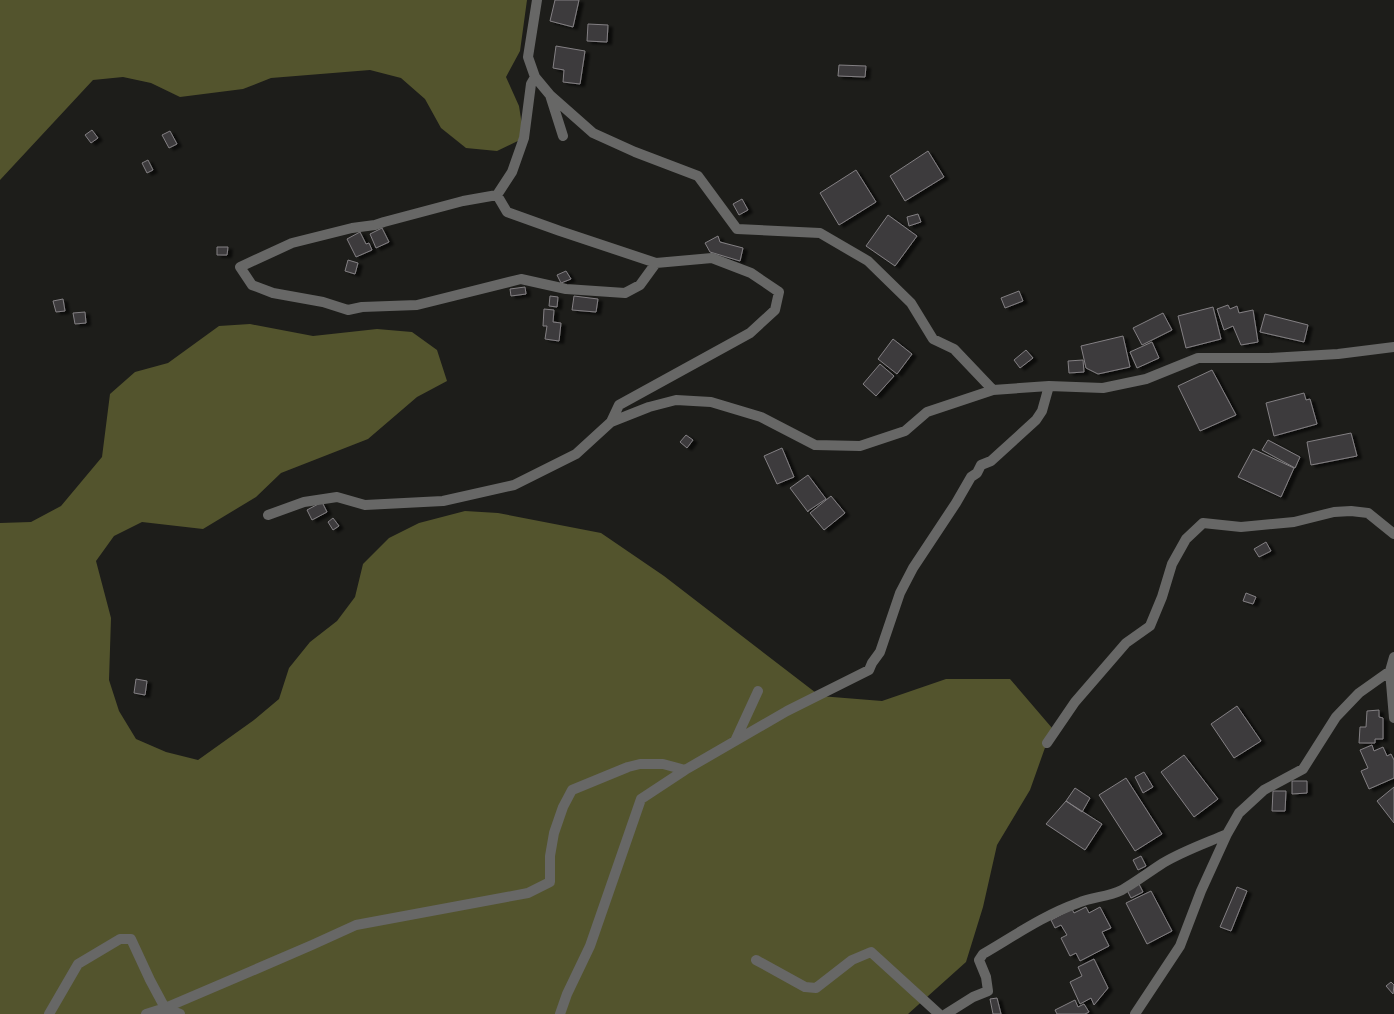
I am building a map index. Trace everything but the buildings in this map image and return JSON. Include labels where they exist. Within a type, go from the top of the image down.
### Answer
[{"type":"street","points":[[537,0],[528,57],[535,77],[550,95],[593,133],[635,152],[698,176],[737,229],[820,233],[868,260],[911,303],[932,339],[954,349],[993,390]]},
{"type":"street","points":[[535,77],[531,84],[524,138],[512,172],[497,195],[463,201],[375,225],[352,228],[292,243],[240,267],[252,285],[272,294],[322,302],[348,310],[362,307],[417,305],[521,279],[566,289],[625,293],[640,285],[656,263]]},
{"type":"street","points":[[550,95],[563,136]]},
{"type":"street","points":[[268,515],[304,502],[337,496],[365,505],[442,501],[514,485],[576,454],[611,422],[620,405],[750,333],[776,310],[779,292],[751,273],[712,258],[656,263],[507,212],[497,195]]},
{"type":"street","points":[[611,422],[649,407],[676,400],[711,402],[761,416],[815,445],[860,446],[905,431],[927,412],[993,390],[1049,386],[1103,388],[1146,379],[1198,358],[1269,358],[1330,354],[1394,347]]},
{"type":"street","points":[[560,1014],[590,946],[641,799],[685,770],[787,711],[870,670],[872,663],[880,652],[900,593],[913,568],[956,503],[971,477],[977,474],[981,465],[991,461],[1036,420],[1042,411],[1049,386]]},
{"type":"street","points":[[1047,743],[1080,696],[1126,643],[1150,626],[1162,597],[1172,564],[1186,539],[1203,524],[1241,527],[1294,522],[1334,512],[1351,511],[1368,513],[1394,534]]},
{"type":"street","points":[[1394,657],[1390,671],[1394,718]]},
{"type":"street","points":[[1135,1014],[1180,946],[1201,891],[1227,834],[1239,813],[1264,790],[1302,769],[1336,717],[1359,692],[1390,671]]},
{"type":"street","points":[[735,741],[758,691]]},
{"type":"street","points":[[146,1014],[165,1008],[356,925],[528,893],[550,882],[550,856],[554,833],[563,807],[572,790],[628,767],[640,764],[663,764],[685,770]]},
{"type":"street","points":[[946,1014],[973,997],[988,991],[986,977],[979,960],[983,954],[1056,912],[1079,902],[1101,897],[1120,890],[1180,854],[1227,834]]},
{"type":"street","points":[[49,1014],[78,964],[120,939],[131,939],[165,1008],[180,1014]]},
{"type":"street","points":[[756,960],[804,987],[816,988],[852,960],[871,952],[939,1014]]},
{"type":"green space","points":[[0,0],[527,0],[520,51],[506,77],[519,106],[524,138],[497,151],[466,148],[441,128],[425,99],[401,78],[370,70],[271,78],[243,89],[180,97],[151,83],[123,77],[93,80],[0,180]]},
{"type":"green space","points":[[250,324],[313,336],[377,329],[412,332],[437,350],[447,381],[417,397],[368,439],[281,473],[256,497],[203,529],[142,522],[114,536],[96,561],[111,618],[109,680],[119,711],[136,739],[166,752],[198,760],[254,720],[279,699],[289,668],[310,642],[337,621],[355,597],[363,564],[389,538],[419,523],[465,511],[498,513],[601,533],[664,576],[820,696],[882,701],[946,679],[1010,679],[1052,728],[1030,790],[997,845],[983,907],[966,962],[908,1014],[0,1014],[0,523],[31,522],[61,506],[102,457],[110,394],[135,372],[168,363],[219,326]]}]
